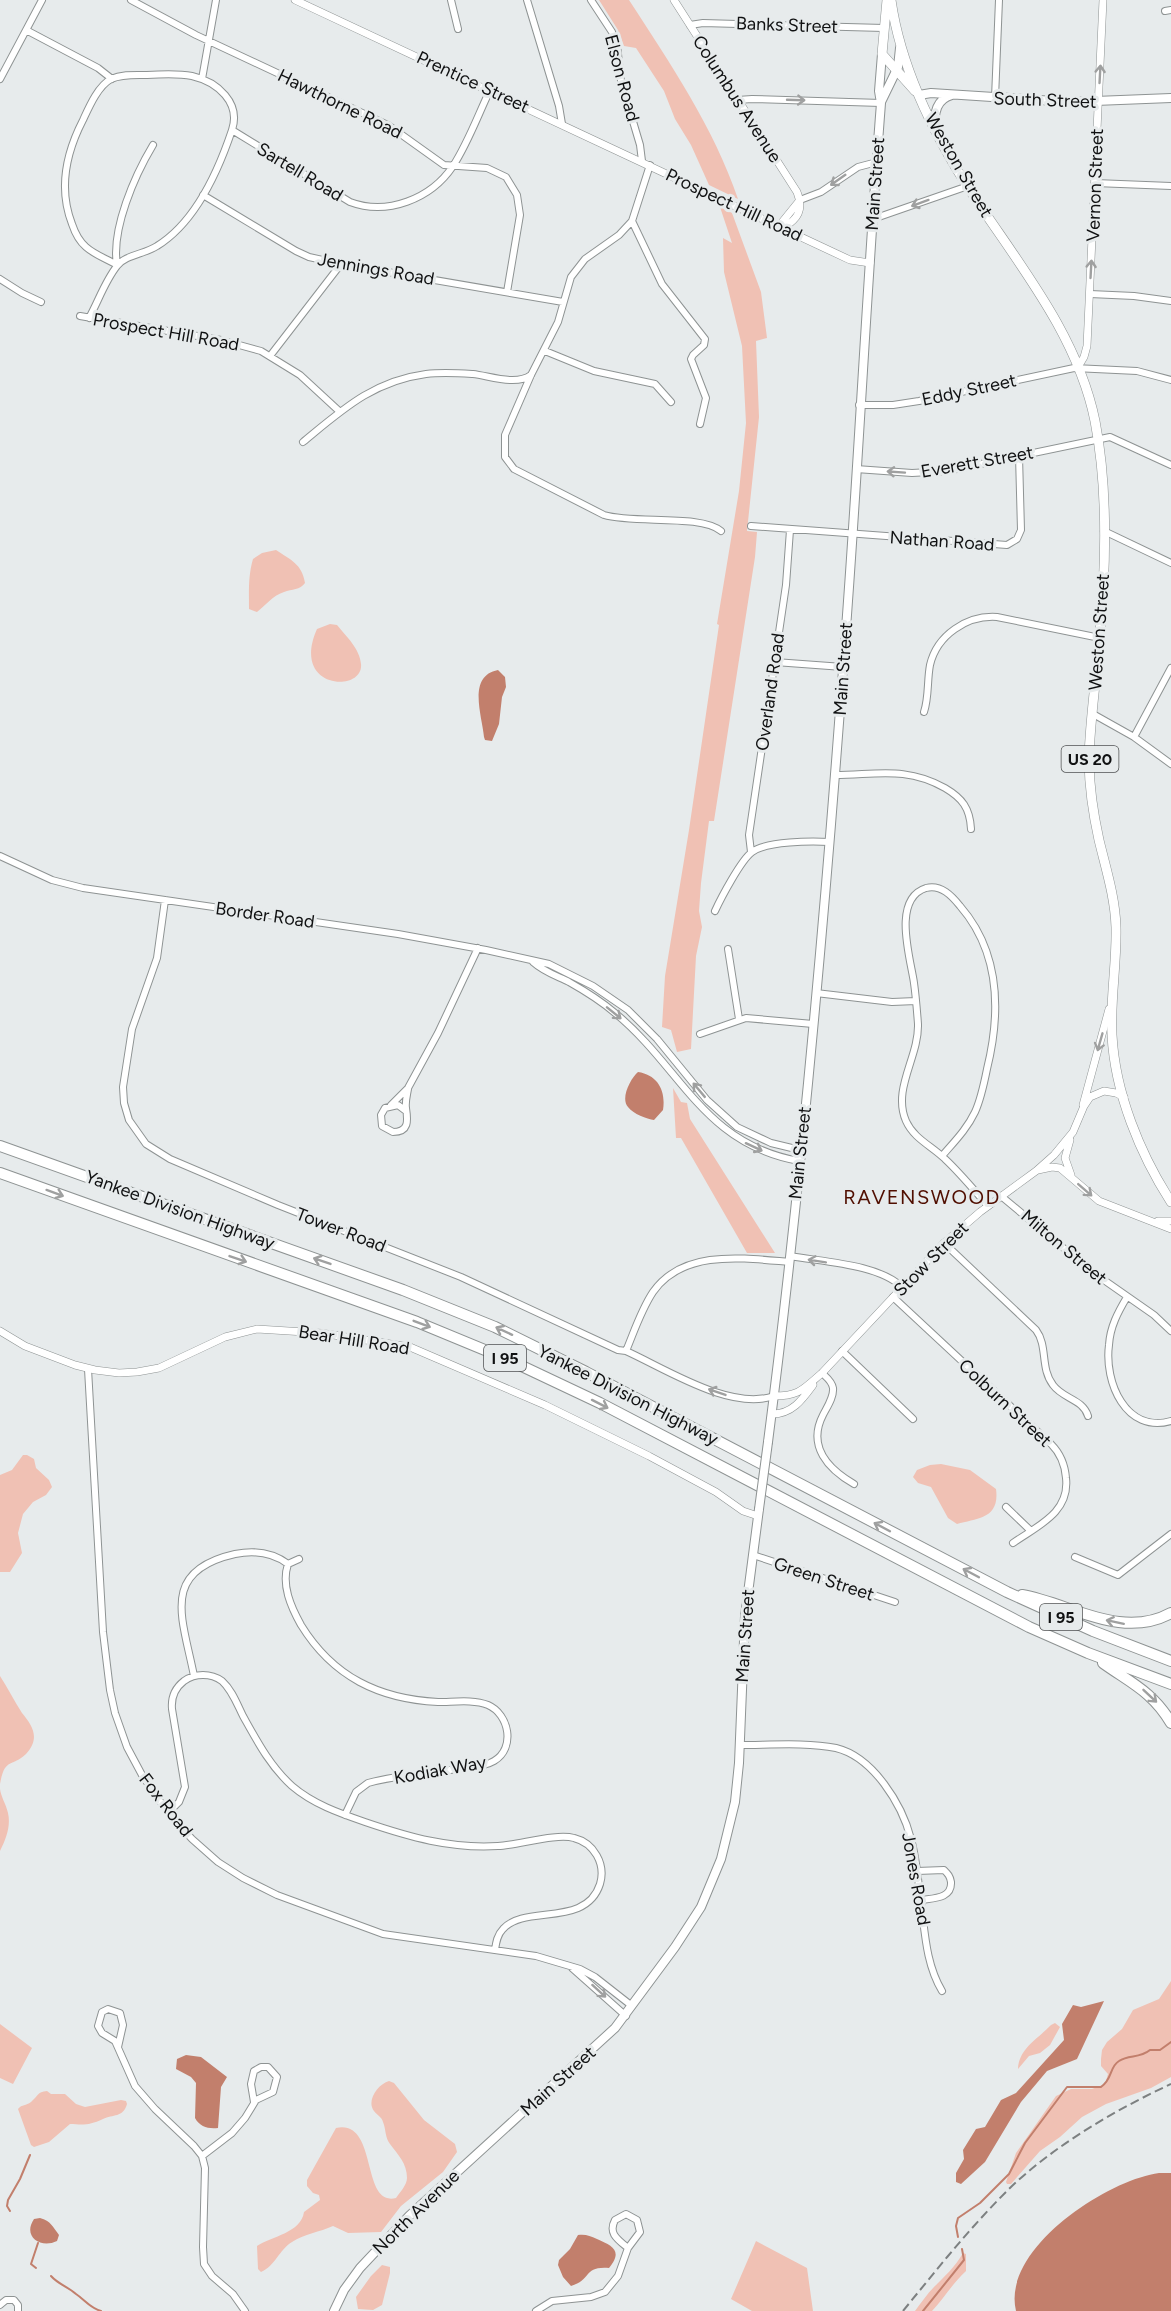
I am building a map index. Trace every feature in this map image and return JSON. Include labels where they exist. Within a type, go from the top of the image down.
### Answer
[{"type":"highway","name":"Yankee Division Highway","points":[[0,1146],[403,1290],[484,1323],[586,1372],[1008,1592],[1093,1631],[1171,1661]]},
{"type":"highway","name":"Yankee Division Highway","points":[[0,1173],[417,1322],[509,1360],[600,1403],[1005,1615],[1088,1653],[1171,1684]]},
{"type":"highway","points":[[1008,1592],[1043,1599],[1120,1623],[1148,1623],[1171,1613]]},
{"type":"highway","points":[[1088,1653],[1147,1692],[1158,1703],[1171,1723]]},
{"type":"main road","name":"Main Street","points":[[511,2124],[608,2036],[626,2016],[685,1933],[713,1881],[724,1852],[732,1818],[740,1745],[745,1616],[790,1259],[830,842],[881,103],[880,73],[889,0]]},
{"type":"main road","name":"Main Street","points":[[881,103],[895,67],[899,42],[889,0]]},
{"type":"main road","name":"Weston Street","points":[[899,42],[919,95],[936,128],[968,186],[1042,297],[1078,368],[1090,402],[1098,439],[1104,531],[1100,638],[1090,751],[1090,789],[1114,903],[1116,941],[1113,1045],[1124,1098],[1146,1158],[1171,1202]]},
{"type":"main road","name":"Weston Street","points":[[882,54],[919,95]]},
{"type":"main road","points":[[880,73],[895,67],[909,69]]},
{"type":"main road","name":"South Street","points":[[919,95],[955,94],[1098,102],[1171,98]]},
{"type":"main road","points":[[936,128],[935,116],[939,103],[947,96],[955,94]]},
{"type":"main road","name":"North Avenue","points":[[334,2311],[348,2285],[372,2254],[428,2199],[511,2124]]},
{"type":"street","points":[[0,79],[42,0]]},
{"type":"street","name":"Hawthorne Road","points":[[130,0],[209,41],[388,125],[408,137],[437,162],[452,167],[479,167],[497,171],[506,177],[517,195],[520,215],[507,292]]},
{"type":"street","points":[[202,79],[216,0]]},
{"type":"street","points":[[451,0],[458,29]]},
{"type":"street","points":[[527,0],[560,110],[562,124]]},
{"type":"street","name":"Elson Road","points":[[591,0],[612,32],[617,45],[621,81],[641,150],[642,161]]},
{"type":"street","name":"Columbus Avenue","points":[[674,0],[800,200]]},
{"type":"street","points":[[995,98],[999,0]]},
{"type":"street","name":"Vernon Street","points":[[1078,368],[1087,348],[1103,0]]},
{"type":"street","name":"Prentice Street","points":[[302,1],[650,165]]},
{"type":"street","name":"Banks Street","points":[[690,25],[703,23],[884,28]]},
{"type":"street","points":[[26,30],[98,68],[112,79]]},
{"type":"street","points":[[170,74],[202,79],[232,103],[235,118],[232,130],[203,195],[173,234],[156,247],[117,265],[93,252],[78,238],[69,217],[64,190],[71,146],[100,90],[112,79],[127,75],[170,74]]},
{"type":"street","name":"Sartell Road","points":[[232,130],[340,198],[369,208],[392,207],[404,204],[437,183],[452,167],[490,90]]},
{"type":"street","points":[[738,100],[881,103]]},
{"type":"street","points":[[89,318],[117,265],[116,249],[130,191],[136,174],[153,145]]},
{"type":"street","points":[[783,227],[791,224],[799,212],[800,200],[821,192],[858,167],[877,162]]},
{"type":"street","name":"Prospect Hill Road","points":[[632,222],[650,165],[852,260],[870,263]]},
{"type":"street","points":[[1095,183],[1171,186]]},
{"type":"street","points":[[873,219],[968,186]]},
{"type":"street","name":"Jennings Road","points":[[203,195],[309,257],[563,302]]},
{"type":"street","points":[[700,424],[706,398],[692,359],[693,355],[704,345],[705,339],[662,284],[632,222],[619,235],[592,253],[578,267],[567,287],[558,322],[508,426],[504,443],[505,458],[514,469],[612,517],[705,524],[721,531]]},
{"type":"street","points":[[270,356],[341,264]]},
{"type":"street","points":[[0,279],[41,302]]},
{"type":"street","points":[[1090,294],[1171,301]]},
{"type":"street","name":"Prospect Hill Road","points":[[80,316],[221,340],[248,347],[270,356],[300,375],[339,411]]},
{"type":"street","points":[[544,351],[594,371],[655,384],[671,402]]},
{"type":"street","name":"Eddy Street","points":[[859,405],[919,402],[1078,368],[1137,371],[1171,380]]},
{"type":"street","points":[[303,442],[339,411],[386,384],[413,376],[460,373],[521,380],[531,375]]},
{"type":"street","name":"Everett Street","points":[[856,469],[900,473],[934,472],[1115,437],[1171,465]]},
{"type":"street","name":"Nathan Road","points":[[852,534],[1009,545],[1019,536],[1021,530],[1019,456]]},
{"type":"street","points":[[751,526],[852,534]]},
{"type":"street","name":"Overland Road","points":[[751,852],[749,836],[786,585],[790,530]]},
{"type":"street","points":[[1104,531],[1171,563]]},
{"type":"street","points":[[924,712],[933,658],[947,636],[965,623],[980,617],[997,617],[1100,638]]},
{"type":"street","points":[[775,662],[843,667]]},
{"type":"street","points":[[1134,737],[1171,668]]},
{"type":"street","points":[[1093,714],[1134,737],[1171,764]]},
{"type":"street","points":[[835,775],[896,772],[924,778],[942,786],[962,801],[969,812],[971,829]]},
{"type":"street","points":[[715,911],[751,852],[773,845],[830,842]]},
{"type":"street","name":"Border Road","points":[[0,856],[64,884],[124,895],[388,933],[478,948],[549,964],[579,978],[628,1010],[657,1040],[707,1100],[737,1127],[771,1143],[800,1150]]},
{"type":"street","points":[[942,1156],[971,1119],[981,1096],[994,1034],[995,987],[992,964],[976,927],[951,896],[936,888],[926,888],[912,901],[906,917],[905,941],[916,1001],[917,1041],[903,1090],[902,1108],[911,1130],[942,1156],[988,1206]]},
{"type":"street","name":"Tower Road","points":[[165,900],[157,958],[135,1020],[123,1087],[124,1103],[129,1120],[146,1144],[170,1159],[278,1206],[461,1277],[618,1350],[626,1351],[723,1394],[752,1400],[774,1396]]},
{"type":"street","points":[[408,1088],[406,1127],[398,1132],[388,1131],[382,1126],[381,1115],[385,1108],[408,1088],[438,1033],[478,948]]},
{"type":"street","points":[[728,949],[739,1019]]},
{"type":"street","name":"Border Road","points":[[533,962],[543,970],[589,994],[624,1021],[644,1040],[699,1106],[724,1130],[759,1149],[799,1161]]},
{"type":"street","points":[[1081,1113],[1114,986]]},
{"type":"street","points":[[816,993],[892,1002],[916,1001]]},
{"type":"street","points":[[700,1034],[739,1019],[755,1018],[813,1024]]},
{"type":"street","name":"Stow Street","points":[[772,1414],[784,1413],[796,1406],[822,1373],[944,1243],[988,1206],[1036,1171],[1062,1146],[1076,1127],[1089,1099],[1097,1093],[1110,1092],[1124,1098]]},
{"type":"street","points":[[391,1105],[402,1106],[406,1111]]},
{"type":"street","points":[[1076,1127],[1065,1155],[1071,1175],[1080,1186],[1099,1201],[1171,1229]]},
{"type":"street","points":[[1036,1171],[1054,1167],[1071,1175]]},
{"type":"street","name":"Milton Street","points":[[1001,1196],[1091,1271],[1154,1315],[1171,1331]]},
{"type":"street","points":[[1149,1220],[1171,1221]]},
{"type":"street","points":[[944,1243],[1036,1330],[1042,1341],[1045,1366],[1052,1383],[1059,1392],[1083,1406],[1088,1416]]},
{"type":"street","points":[[626,1351],[651,1294],[676,1271],[693,1263],[708,1260],[790,1259],[844,1265],[891,1277],[902,1287]]},
{"type":"street","name":"Colburn Street","points":[[893,1297],[1051,1444],[1060,1456],[1066,1480],[1065,1498],[1056,1513],[1012,1543]]},
{"type":"street","points":[[1127,1297],[1110,1334],[1108,1360],[1113,1385],[1120,1400],[1135,1417],[1152,1423],[1171,1421]]},
{"type":"street","name":"Bear Hill Road","points":[[0,1330],[28,1348],[88,1369],[123,1373],[155,1369],[228,1336],[257,1329],[292,1330],[402,1346],[427,1353],[538,1402],[650,1456],[711,1489],[743,1511],[758,1513]]},
{"type":"street","points":[[842,1352],[914,1419]]},
{"type":"street","name":"Fox Road","points":[[88,1369],[104,1638],[110,1690],[127,1747],[142,1776],[168,1813],[218,1862],[255,1885],[284,1899],[383,1934],[542,1957],[583,1970],[633,2006]]},
{"type":"street","points":[[822,1373],[831,1383],[833,1391],[818,1426],[817,1440],[829,1466],[854,1484]]},
{"type":"street","name":"Stow Street","points":[[774,1396],[795,1395],[822,1373]]},
{"type":"street","points":[[1006,1506],[1031,1530]]},
{"type":"street","points":[[1075,1557],[1118,1575],[1171,1534]]},
{"type":"street","points":[[194,1676],[181,1605],[183,1590],[193,1573],[214,1560],[248,1552],[268,1553],[288,1564],[299,1559]]},
{"type":"street","name":"Green Street","points":[[753,1555],[895,1602]]},
{"type":"street","name":"Kodiak Way","points":[[288,1564],[285,1576],[286,1587],[296,1615],[318,1649],[339,1669],[368,1687],[392,1696],[413,1700],[485,1704],[502,1716],[507,1727],[506,1746],[494,1761],[477,1766],[368,1783],[356,1792],[345,1815]]},
{"type":"street","points":[[168,1813],[181,1798],[185,1787],[172,1701],[179,1685],[194,1676],[212,1676],[224,1683],[261,1747],[282,1776],[311,1799],[345,1815],[400,1834],[447,1844],[496,1846],[570,1837],[592,1848],[600,1863],[602,1873],[597,1890],[591,1899],[577,1909],[523,1920],[507,1926],[499,1934],[495,1950]]},
{"type":"street","name":"Jones Road","points":[[740,1745],[832,1748],[846,1752],[876,1775],[901,1813],[911,1837],[929,1958],[942,1991]]},
{"type":"street","points":[[917,1871],[944,1870],[951,1883],[949,1892],[944,1896],[921,1900]]},
{"type":"street","name":"Fox Road","points":[[572,1968],[626,2016]]},
{"type":"street","points":[[118,2047],[123,2025],[120,2013],[108,2009],[102,2012],[98,2026],[102,2033],[115,2041],[124,2066],[135,2086],[202,2156],[205,2168],[204,2264],[212,2276],[233,2294],[245,2311]]},
{"type":"street","points":[[202,2156],[232,2133],[245,2118],[254,2102],[273,2092],[277,2078],[268,2067],[261,2067],[254,2071],[251,2084],[254,2102]]},
{"type":"street","points":[[536,2311],[552,2301],[591,2297],[605,2292],[618,2276],[628,2247],[637,2238],[640,2229],[635,2218],[626,2214],[618,2217],[612,2228],[615,2237],[628,2247]]},
{"type":"street","points":[[0,2305],[6,2300],[12,2300],[18,2304],[18,2311]]},
{"type":"shaded area","points":[[599,0],[629,0],[704,121],[738,199],[709,185],[691,145],[675,119],[664,91],[636,48],[624,46],[618,30]]},
{"type":"shaded area","points":[[720,207],[732,213],[761,292],[767,338],[756,341],[759,417],[747,531],[757,532],[755,557],[714,821],[709,821],[701,883],[699,911],[702,927],[696,956],[691,1049],[677,1052],[671,1030],[662,1027],[665,976],[739,491],[746,423],[742,346],[724,272],[723,238],[732,243]]},
{"type":"shaded area","points":[[276,550],[298,567],[305,583],[276,596],[257,612],[249,609],[253,559],[262,553]]},
{"type":"shaded area","points":[[330,624],[337,625],[352,643],[360,658],[359,673],[352,679],[341,682],[330,680],[320,675],[313,664],[311,649],[317,629]]},
{"type":"shaded area","points":[[498,670],[505,677],[506,687],[502,697],[499,724],[492,741],[485,740],[484,737],[479,708],[479,688],[482,680],[488,674]]},
{"type":"shaded area","points":[[638,1072],[655,1080],[662,1090],[663,1110],[654,1120],[630,1110],[626,1103],[627,1088]]},
{"type":"shaded area","points":[[673,1088],[681,1102],[687,1103],[690,1119],[775,1253],[747,1253],[681,1138],[676,1138]]},
{"type":"shaded area","points":[[23,1455],[34,1459],[36,1468],[49,1480],[52,1487],[46,1495],[33,1502],[23,1514],[18,1533],[22,1553],[10,1572],[0,1572],[0,1475],[12,1470]]},
{"type":"shaded area","points":[[941,1464],[970,1470],[996,1489],[996,1499],[991,1512],[986,1516],[957,1524],[948,1518],[931,1487],[918,1483],[913,1477],[917,1470]]},
{"type":"shaded area","points":[[0,1676],[29,1722],[34,1737],[31,1748],[26,1754],[6,1766],[0,1784]]},
{"type":"shaded area","points":[[0,1789],[9,1823],[0,1851]]},
{"type":"shaded area","points":[[1171,1981],[1171,2077],[1151,2088],[1106,2104],[1082,2117],[1040,2151],[1011,2184],[1007,2184],[1016,2153],[1056,2096],[1071,2089],[1092,2089],[1105,2084],[1108,2074],[1101,2066],[1101,2059],[1102,2050],[1107,2042],[1122,2029],[1133,2010],[1159,1999]]},
{"type":"shaded area","points":[[1104,2001],[1077,2059],[1047,2071],[1021,2102],[985,2162],[961,2184],[956,2182],[956,2173],[964,2159],[963,2150],[976,2129],[985,2127],[1001,2100],[1016,2093],[1064,2040],[1062,2024],[1073,2005],[1081,2007]]},
{"type":"shaded area","points":[[1055,2023],[1060,2027],[1050,2045],[1040,2053],[1029,2056],[1018,2069],[1025,2050]]},
{"type":"shaded area","points":[[0,2024],[32,2048],[13,2084],[0,2078]]},
{"type":"shaded area","points":[[186,2055],[201,2057],[227,2077],[221,2087],[218,2128],[205,2127],[195,2118],[196,2083],[191,2077],[176,2069],[177,2059]]},
{"type":"shaded area","points":[[389,2081],[394,2083],[424,2120],[455,2144],[457,2152],[443,2172],[401,2206],[381,2232],[348,2233],[333,2226],[292,2242],[270,2266],[261,2272],[258,2269],[257,2246],[298,2225],[304,2212],[320,2200],[319,2195],[313,2193],[307,2186],[307,2180],[336,2128],[349,2129],[358,2136],[377,2190],[385,2197],[396,2198],[403,2188],[407,2181],[407,2173],[388,2142],[381,2117],[374,2111],[371,2103],[374,2093]]},
{"type":"shaded area","points":[[47,2091],[51,2094],[65,2094],[76,2104],[85,2107],[121,2100],[126,2101],[127,2104],[120,2114],[91,2123],[70,2124],[49,2142],[34,2147],[31,2145],[18,2109],[31,2102],[39,2093]]},
{"type":"shaded area","points":[[1171,2173],[1171,2311],[1016,2311],[1016,2288],[1025,2264],[1041,2242],[1062,2221],[1087,2203],[1113,2189],[1137,2178]]},
{"type":"shaded area","points":[[40,2218],[47,2221],[59,2235],[57,2241],[40,2242],[32,2236],[31,2225],[34,2219]]},
{"type":"shaded area","points":[[578,2235],[590,2236],[608,2244],[616,2253],[609,2268],[595,2269],[571,2286],[563,2277],[558,2265],[559,2260],[570,2249]]},
{"type":"shaded area","points":[[756,2241],[807,2268],[813,2311],[752,2311],[731,2299]]},
{"type":"shaded area","points":[[963,2253],[966,2254],[966,2271],[932,2311],[915,2311],[953,2267]]},
{"type":"shaded area","points":[[382,2265],[390,2267],[390,2273],[382,2305],[373,2310],[358,2309],[356,2297]]},
{"type":"waterway","points":[[958,2237],[956,2226],[958,2218],[980,2203],[1009,2174],[1025,2143],[1067,2087],[1101,2087],[1119,2061],[1142,2055],[1150,2050],[1160,2050],[1171,2042]]},
{"type":"waterway","points":[[10,2211],[7,2206],[8,2200],[30,2155]]},
{"type":"waterway","points":[[36,2268],[31,2264],[38,2243]]},
{"type":"waterway","points":[[923,2311],[964,2260],[962,2249]]},
{"type":"waterway","points":[[51,2276],[101,2311]]},
{"type":"railway","points":[[903,2311],[983,2216],[1029,2171],[1087,2129],[1171,2084]]},
{"type":"district","name":"RAVENSWOOD","points":[[922,1197]]}]
